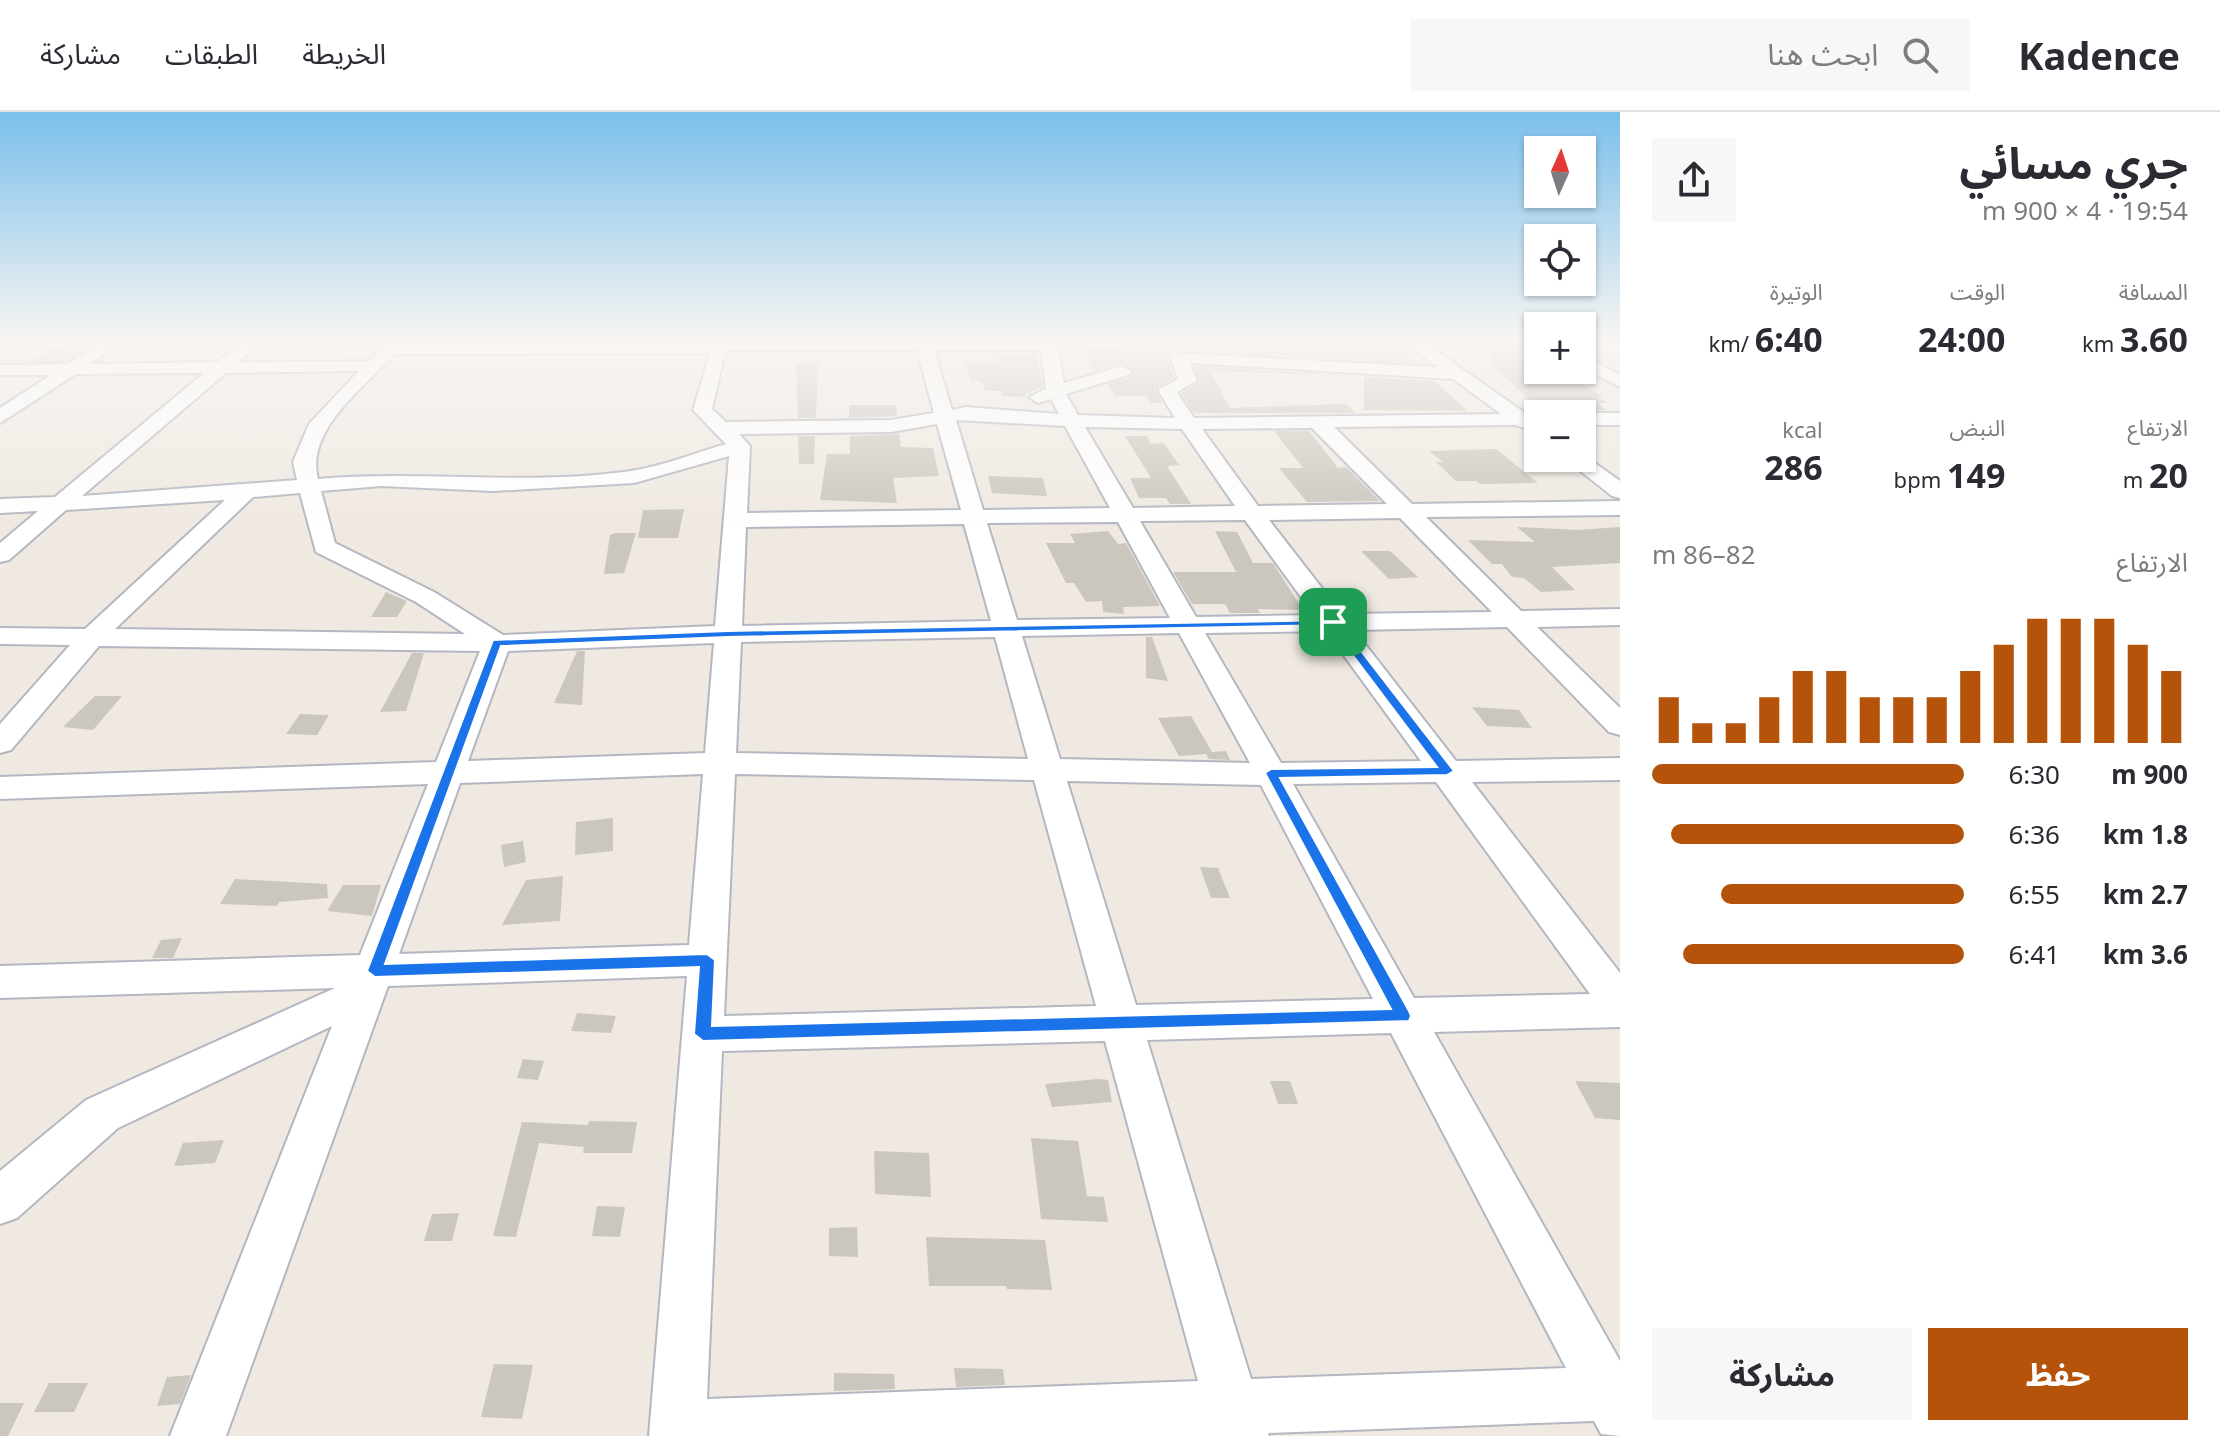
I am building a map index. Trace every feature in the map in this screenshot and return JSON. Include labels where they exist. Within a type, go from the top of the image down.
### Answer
[{"type":"street","points":[[0,417],[21,403]]},
{"type":"street","points":[[0,555],[181,403]]},
{"type":"street","points":[[339,403],[319,424],[303,462],[324,547],[425,597],[497,643]]},
{"type":"street","points":[[704,403],[702,410],[731,437],[736,520],[678,1432],[1236,1422],[1616,1401],[1271,773],[1063,403]]},
{"type":"street","points":[[946,403],[974,517],[1236,1422]]},
{"type":"street","points":[[951,416],[1064,406],[1069,403]]},
{"type":"street","points":[[1175,403],[1251,513],[1620,1003]]},
{"type":"street","points":[[1503,403],[1524,416]]},
{"type":"street","points":[[0,506],[381,480],[493,485],[634,477],[731,437],[891,426],[951,416],[1064,406],[1188,424],[1524,419]]},
{"type":"street","points":[[1596,419],[1620,419]]},
{"type":"street","points":[[1317,422],[1620,725]]},
{"type":"street","points":[[1594,472],[1620,491]]},
{"type":"street","points":[[0,743],[92,637],[247,491]]},
{"type":"street","points":[[736,520],[1620,508]]},
{"type":"street","points":[[0,636],[497,643],[728,634],[1620,617]]},
{"type":"street","points":[[198,1436],[497,643]]},
{"type":"street","points":[[0,788],[720,763],[1271,773],[1620,769]]},
{"type":"street","points":[[0,982],[371,981],[707,960]]},
{"type":"street","points":[[0,1201],[102,1114],[371,981]]},
{"type":"street","points":[[703,1034],[1620,1010]]},
{"type":"building","points":[[797,403],[817,403],[816,418],[798,418]]},
{"type":"building","points":[[1187,403],[1227,403],[1230,408],[1345,404],[1356,413],[1194,413]]},
{"type":"building","points":[[1364,403],[1458,403],[1467,411],[1364,410]]},
{"type":"building","points":[[1596,403],[1607,403],[1597,403],[1607,410],[1596,411]]},
{"type":"building","points":[[849,405],[896,405],[897,416],[849,418]]},
{"type":"building","points":[[1274,431],[1309,431],[1338,468],[1346,467],[1380,501],[1307,502],[1279,468],[1303,468]]},
{"type":"building","points":[[899,434],[901,447],[933,448],[939,476],[893,478],[897,503],[820,500],[827,454],[850,454],[850,436]]},
{"type":"building","points":[[798,436],[815,436],[814,464],[799,464]]},
{"type":"building","points":[[1125,436],[1147,436],[1151,444],[1164,443],[1179,465],[1167,466],[1191,504],[1170,504],[1166,498],[1139,498],[1130,478],[1151,478]]},
{"type":"building","points":[[1496,449],[1538,483],[1480,484],[1476,481],[1456,481],[1436,462],[1443,462],[1429,451]]},
{"type":"building","points":[[988,476],[1043,478],[1047,496],[992,493]]},
{"type":"building","points":[[684,509],[678,538],[638,538],[643,510]]},
{"type":"building","points":[[1517,527],[1578,530],[1620,527],[1620,563],[1552,567],[1575,590],[1541,592],[1524,578],[1512,577],[1502,564],[1492,564],[1468,540],[1535,542]]},
{"type":"building","points":[[1108,531],[1118,544],[1126,543],[1160,606],[1123,607],[1124,614],[1103,612],[1102,601],[1086,602],[1074,583],[1066,583],[1046,543],[1075,543],[1070,534]]},
{"type":"building","points":[[1215,531],[1237,532],[1253,563],[1273,563],[1303,610],[1258,609],[1260,613],[1230,613],[1225,604],[1192,604],[1173,572],[1236,572]]},
{"type":"building","points":[[636,533],[624,573],[604,574],[610,535]]},
{"type":"building","points":[[1361,551],[1390,551],[1418,577],[1389,579]]},
{"type":"building","points":[[386,592],[407,601],[397,617],[371,617]]},
{"type":"building","points":[[1146,637],[1152,637],[1168,681],[1146,678]]},
{"type":"building","points":[[577,651],[585,651],[582,705],[554,703]]},
{"type":"building","points":[[412,653],[424,653],[406,711],[380,712]]},
{"type":"building","points":[[95,696],[122,696],[93,730],[63,727]]},
{"type":"building","points":[[1472,707],[1519,710],[1532,728],[1487,726]]},
{"type":"building","points":[[300,714],[329,715],[317,735],[286,734]]},
{"type":"building","points":[[1191,716],[1212,752],[1226,751],[1230,760],[1209,759],[1206,754],[1179,756],[1158,718]]},
{"type":"building","points":[[613,818],[613,851],[575,855],[576,822]]},
{"type":"building","points":[[523,841],[526,862],[504,867],[501,845]]},
{"type":"building","points":[[1200,867],[1218,868],[1230,898],[1211,898]]},
{"type":"building","points":[[563,876],[560,921],[502,925],[526,880]]},
{"type":"building","points":[[235,879],[327,884],[328,898],[279,902],[277,906],[220,904]]},
{"type":"building","points":[[343,885],[381,885],[372,916],[327,911]]},
{"type":"building","points":[[182,938],[173,958],[152,958],[161,940]]},
{"type":"building","points":[[577,1013],[616,1016],[611,1033],[571,1031]]},
{"type":"building","points":[[523,1059],[544,1061],[538,1080],[517,1078]]},
{"type":"building","points":[[1108,1080],[1112,1102],[1052,1107],[1045,1084]]},
{"type":"building","points":[[1270,1081],[1290,1081],[1298,1104],[1278,1104]]},
{"type":"building","points":[[1575,1081],[1620,1083],[1620,1120],[1595,1118]]},
{"type":"building","points":[[589,1121],[637,1122],[632,1153],[583,1153],[584,1147],[539,1143],[516,1237],[493,1236],[522,1122],[588,1125]]},
{"type":"building","points":[[1031,1138],[1078,1141],[1087,1196],[1104,1197],[1108,1222],[1041,1219]]},
{"type":"building","points":[[224,1140],[215,1163],[174,1166],[183,1143]]},
{"type":"building","points":[[874,1151],[929,1153],[931,1197],[875,1194]]},
{"type":"building","points":[[597,1206],[625,1207],[620,1237],[592,1236]]},
{"type":"building","points":[[459,1213],[452,1241],[424,1241],[432,1214]]},
{"type":"building","points":[[857,1227],[858,1257],[829,1256],[829,1228]]},
{"type":"building","points":[[926,1237],[1045,1240],[1052,1290],[1007,1289],[1006,1286],[929,1286]]},
{"type":"building","points":[[494,1364],[533,1365],[522,1419],[481,1417]]},
{"type":"building","points":[[954,1368],[1003,1369],[1005,1385],[956,1387]]},
{"type":"building","points":[[834,1373],[894,1374],[895,1389],[834,1391]]},
{"type":"building","points":[[191,1375],[180,1404],[157,1406],[167,1377]]},
{"type":"building","points":[[49,1383],[88,1383],[74,1412],[34,1412]]},
{"type":"building","points":[[0,1403],[24,1403],[8,1436],[0,1436]]},
{"type":"route","points":[[1333,622],[1447,771],[1271,773],[1403,1016],[703,1034],[707,960],[375,971],[497,643],[728,634],[1333,622]]}]
